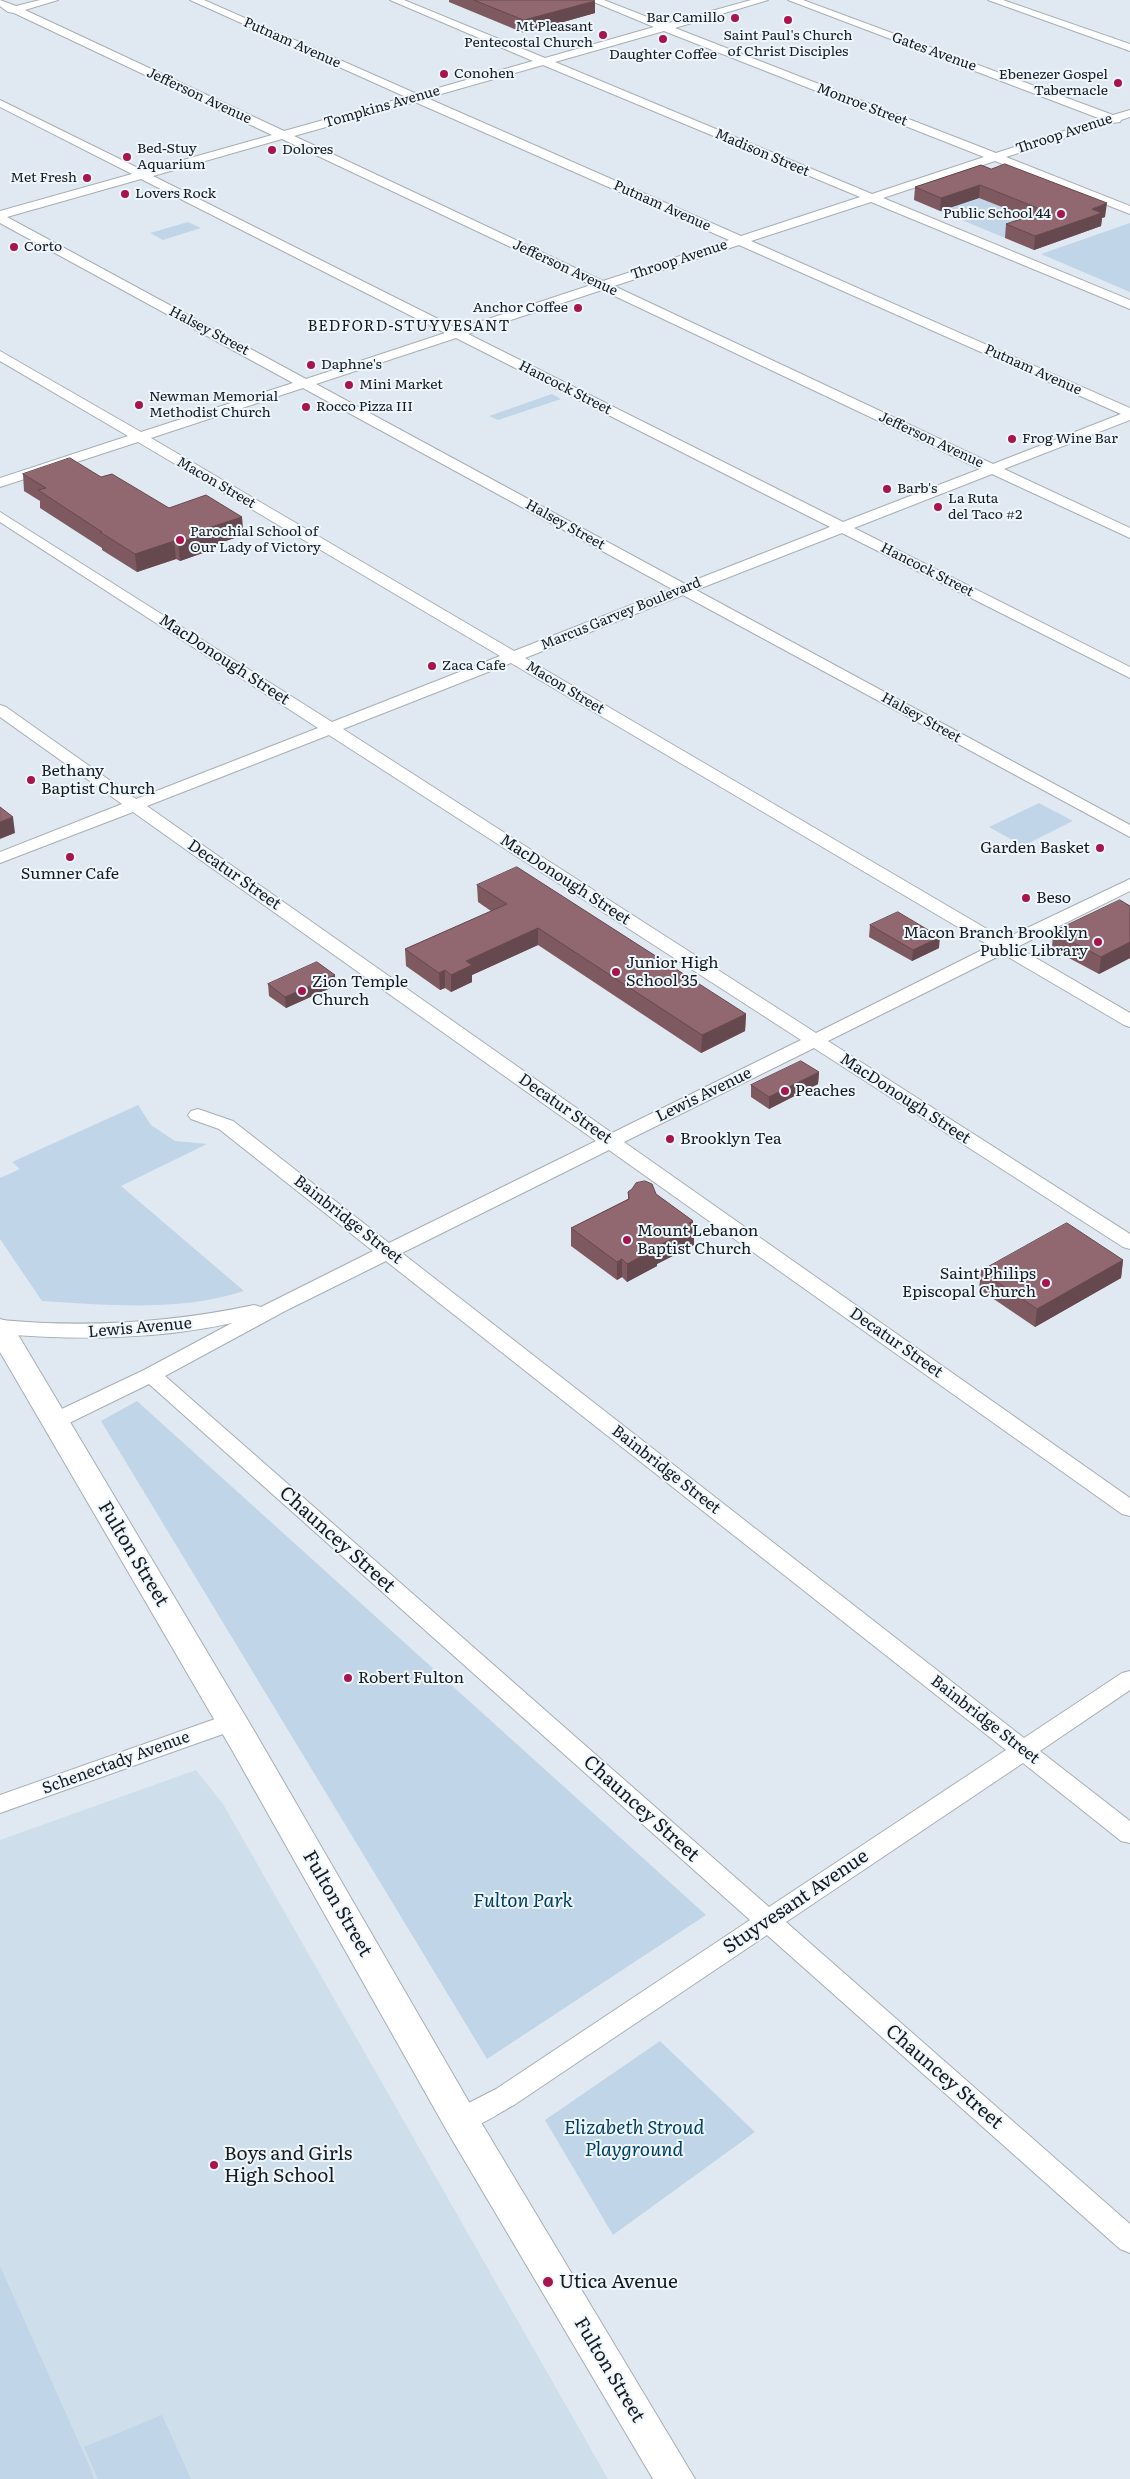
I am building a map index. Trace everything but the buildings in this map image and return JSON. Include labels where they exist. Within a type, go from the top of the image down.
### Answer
[{"type":"main road","name":"Fulton Street","points":[[0,1327],[232,1722],[460,2120],[674,2479]]},
{"type":"street","points":[[0,13],[53,0]]},
{"type":"street","name":"Putnam Avenue","points":[[195,0],[1130,414]]},
{"type":"street","name":"Madison Street","points":[[394,0],[1130,305]]},
{"type":"street","name":"Monroe Street","points":[[594,0],[1130,210]]},
{"type":"street","name":"Tompkins Avenue","points":[[0,217],[142,175],[763,0]]},
{"type":"street","name":"Gates Avenue","points":[[794,0],[1130,125]]},
{"type":"street","points":[[994,0],[1130,48]]},
{"type":"street","name":"Jefferson Avenue","points":[[0,2],[1130,534]]},
{"type":"street","name":"Hancock Street","points":[[0,103],[1130,673]]},
{"type":"street","name":"Throop Avenue","points":[[0,483],[1130,113]]},
{"type":"street","name":"Halsey Street","points":[[0,217],[1130,832]]},
{"type":"street","name":"Macon Street","points":[[0,355],[1130,1021]]},
{"type":"street","name":"Marcus Garvey Boulevard","points":[[0,858],[1130,414]]},
{"type":"street","name":"MacDonough Street","points":[[0,516],[1130,1243]]},
{"type":"street","name":"Decatur Street","points":[[4,717],[134,804],[1130,1509]]},
{"type":"street","name":"Lewis Avenue","points":[[55,1421],[151,1376],[278,1306],[388,1251],[1130,884]]},
{"type":"street","name":"Bainbridge Street","points":[[198,1115],[226,1125],[1130,1834]]},
{"type":"street","name":"Lewis Avenue","points":[[0,1327],[74,1332],[136,1331],[189,1325],[278,1306]]},
{"type":"street","name":"Chauncey Street","points":[[151,1376],[1130,2241]]},
{"type":"street","name":"Stuyvesant Avenue","points":[[460,2120],[505,2097],[1130,1679]]},
{"type":"street","name":"Schenectady Avenue","points":[[0,1804],[232,1722]]},
{"type":"shaded area","name":"Boys and Girls High School","points":[[196,1770],[223,1804],[608,2479],[0,2479],[0,1840]]},
{"type":"green space","points":[[979,198],[1044,225],[1005,238],[940,211]]},
{"type":"green space","points":[[188,222],[201,228],[163,240],[150,233]]},
{"type":"green space","points":[[1130,223],[1130,292],[1041,254]]},
{"type":"green space","points":[[552,394],[561,399],[498,420],[489,416]]},
{"type":"green space","points":[[1039,803],[1073,821],[1023,846],[989,827]]},
{"type":"green space","points":[[138,1105],[151,1125],[175,1141],[207,1144],[121,1186],[244,1291],[219,1298],[169,1304],[118,1305],[42,1301],[0,1239],[0,1178],[20,1169],[12,1162]]},
{"type":"green space","name":"Fulton Park","points":[[137,1401],[706,1915],[487,2059],[101,1421]]},
{"type":"green space","name":"Elizabeth Stroud Playground","points":[[660,2041],[755,2132],[613,2235],[545,2120]]},
{"type":"green space","points":[[0,2266],[92,2472],[94,2479],[0,2479]]},
{"type":"green space","points":[[162,2415],[191,2479],[98,2479],[84,2447]]},
{"type":"place","name":"Bar Camillo","points":[[735,18]]},
{"type":"place","name":"Saint Paul's Church of Christ Disciples","points":[[788,20]]},
{"type":"place","name":"Mt Pleasant Pentecostal Church","points":[[603,35]]},
{"type":"place","name":"Daughter Coffee","points":[[663,39]]},
{"type":"place","name":"Conohen","points":[[444,74]]},
{"type":"place","name":"Ebenezer Gospel Tabernacle","points":[[1118,83]]},
{"type":"place","name":"Dolores","points":[[272,150]]},
{"type":"place","name":"Bed-Stuy Aquarium","points":[[127,157]]},
{"type":"place","name":"Met Fresh","points":[[87,178]]},
{"type":"place","name":"Lovers Rock","points":[[125,194]]},
{"type":"place","name":"Public School 44","points":[[1061,214]]},
{"type":"place","name":"Corto","points":[[14,247]]},
{"type":"place","name":"Anchor Coffee","points":[[578,308]]},
{"type":"place","name":"Daphne's","points":[[311,365]]},
{"type":"place","name":"Mini Market","points":[[349,385]]},
{"type":"place","name":"Newman Memorial Methodist Church","points":[[139,405]]},
{"type":"place","name":"Rocco Pizza III","points":[[306,407]]},
{"type":"place","name":"Frog Wine Bar","points":[[1012,439]]},
{"type":"place","name":"Barb's","points":[[887,489]]},
{"type":"place","name":"La Ruta del Taco #2","points":[[938,507]]},
{"type":"place","name":"Parochial School of Our Lady of Victory","points":[[180,540]]},
{"type":"place","name":"Zaca Cafe","points":[[432,666]]},
{"type":"place","name":"Bethany Baptist Church","points":[[31,780]]},
{"type":"place","name":"Garden Basket","points":[[1100,848]]},
{"type":"place","name":"Sumner Cafe","points":[[70,857]]},
{"type":"place","name":"Beso","points":[[1026,898]]},
{"type":"place","name":"Macon Branch Brooklyn Public Library","points":[[1098,942]]},
{"type":"place","name":"Junior High School 35","points":[[616,972]]},
{"type":"place","name":"Zion Temple Church","points":[[302,991]]},
{"type":"place","name":"Peaches","points":[[785,1091]]},
{"type":"place","name":"Brooklyn Tea","points":[[670,1139]]},
{"type":"place","name":"Mount Lebanon Baptist Church","points":[[627,1240]]},
{"type":"place","name":"Saint Philips Episcopal Church","points":[[1046,1283]]},
{"type":"place","name":"Robert Fulton","points":[[348,1678]]},
{"type":"place","name":"Boys and Girls High School","points":[[214,2165]]},
{"type":"place","name":"Utica Avenue","points":[[548,2282]]},
{"type":"district","name":"BEDFORD-STUYVESANT","points":[[409,327]]}]
